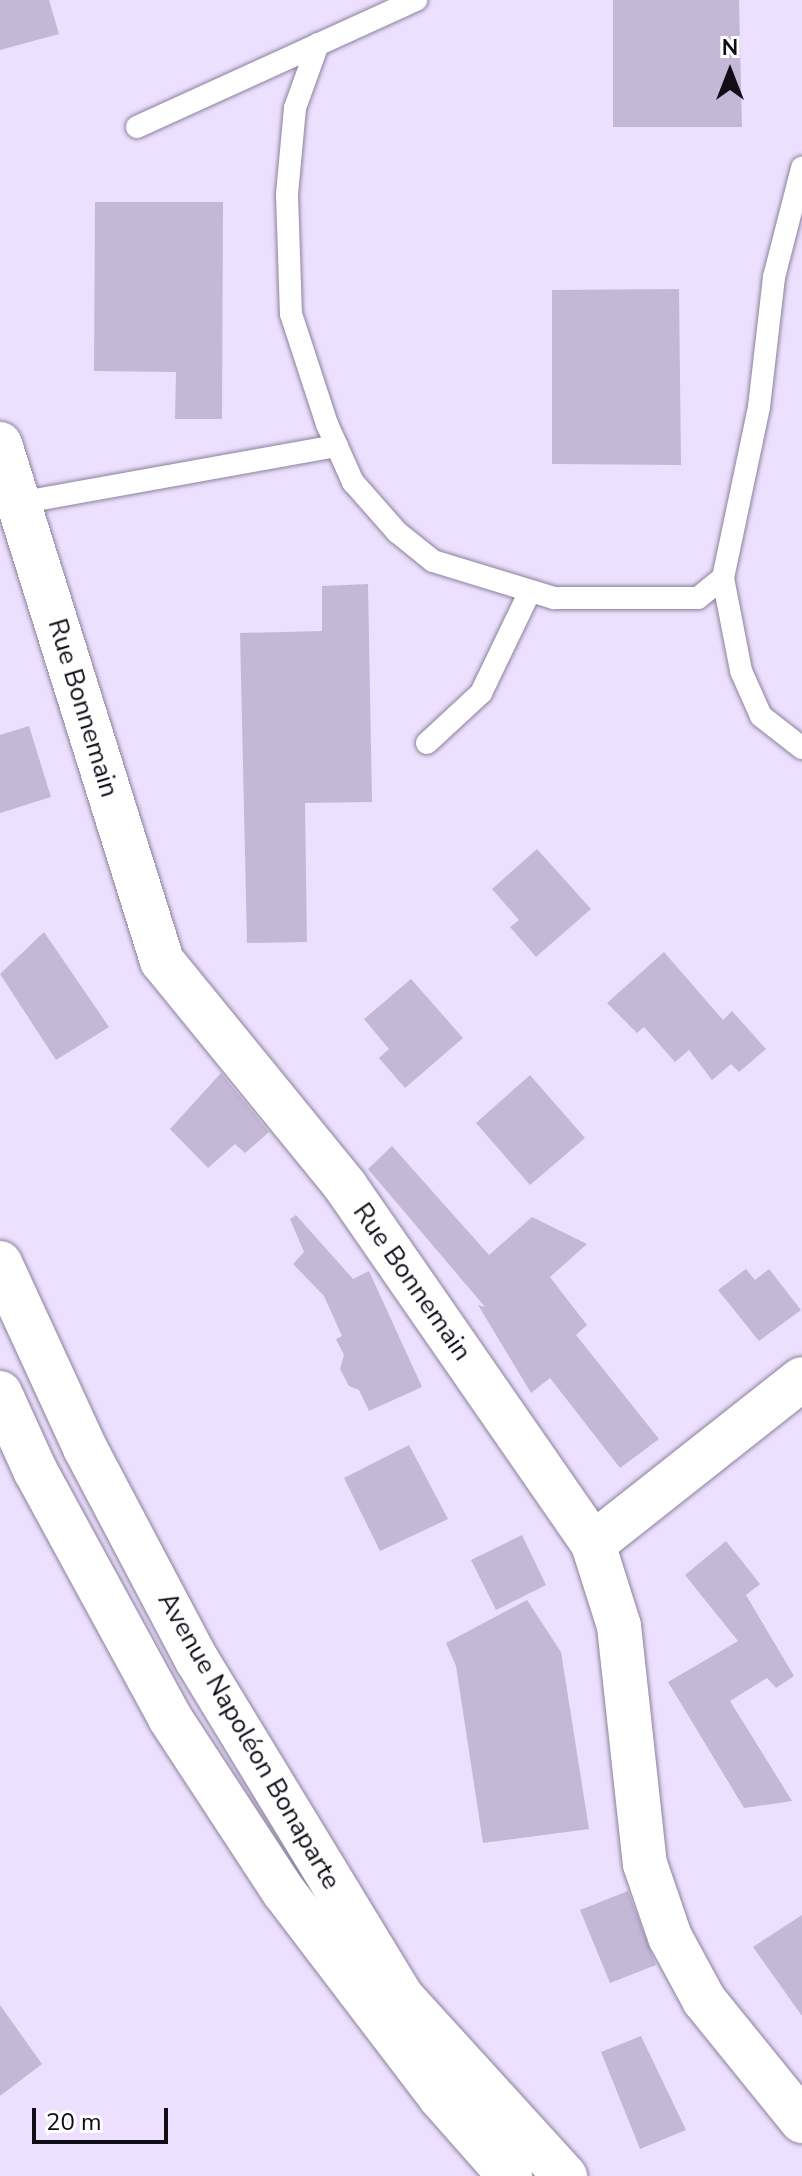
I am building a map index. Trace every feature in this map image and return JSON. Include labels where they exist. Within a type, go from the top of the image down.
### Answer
[{"type":"street","name":"Rue Bonnemain","points":[[0,444],[162,961],[346,1187],[593,1544],[619,1626],[645,1864],[670,1937],[704,2000],[802,2121]]},
{"type":"street","name":"Avenue Napoléon Bonaparte","points":[[0,1263],[85,1448],[197,1660],[401,1996],[565,2176]]},
{"type":"street","points":[[593,1544],[802,1379]]},
{"type":"street","name":"Avenue Napoléon Bonaparte","points":[[0,1393],[35,1470],[178,1730],[284,1892],[440,2097],[510,2176]]},
{"type":"lane","points":[[137,127],[416,0]]},
{"type":"lane","points":[[318,44],[295,108],[289,145],[291,314],[337,446],[353,482],[397,532],[433,561],[554,598],[698,598],[723,578]]},
{"type":"lane","points":[[802,168],[774,277],[759,407],[723,578],[741,671],[761,716],[802,748]]},
{"type":"lane","points":[[19,503],[337,446]]},
{"type":"lane","points":[[427,743],[481,693],[530,591]]},
{"type":"building","points":[[0,0],[49,0],[59,34],[0,50]]},
{"type":"building","points":[[613,0],[739,0],[742,127],[613,127]]},
{"type":"building","points":[[95,202],[223,202],[222,419],[175,419],[176,372],[94,371]]},
{"type":"building","points":[[679,289],[681,465],[552,464],[552,290]]},
{"type":"building","points":[[368,584],[372,802],[305,803],[307,942],[247,943],[240,633],[322,631],[322,586]]},
{"type":"building","points":[[29,726],[51,797],[0,813],[0,735]]},
{"type":"building","points":[[537,849],[591,909],[536,957],[510,927],[519,920],[492,889]]},
{"type":"building","points":[[44,932],[109,1027],[56,1060],[0,974]]},
{"type":"building","points":[[664,952],[723,1020],[732,1011],[766,1049],[739,1072],[731,1064],[712,1080],[689,1050],[675,1062],[644,1027],[637,1033],[607,1003]]},
{"type":"building","points":[[411,979],[463,1038],[405,1088],[379,1058],[389,1049],[364,1019]]},
{"type":"building","points":[[221,1073],[269,1132],[245,1153],[235,1144],[208,1168],[170,1129]]},
{"type":"building","points":[[530,1075],[585,1138],[530,1185],[476,1123]]},
{"type":"building","points":[[392,1146],[489,1255],[532,1217],[587,1244],[550,1277],[587,1325],[576,1335],[659,1439],[620,1468],[550,1378],[531,1393],[478,1305],[485,1307],[368,1169]]},
{"type":"building","points":[[296,1215],[353,1279],[369,1271],[422,1387],[369,1411],[359,1390],[349,1386],[340,1369],[344,1355],[336,1339],[342,1336],[324,1296],[293,1264],[304,1252],[290,1219]]},
{"type":"building","points":[[746,1269],[755,1280],[769,1269],[801,1310],[759,1341],[718,1290]]},
{"type":"building","points":[[409,1445],[448,1519],[380,1551],[344,1478]]},
{"type":"building","points":[[522,1535],[546,1585],[496,1610],[471,1560]]},
{"type":"building","points":[[726,1541],[760,1584],[746,1595],[794,1676],[776,1688],[767,1678],[730,1701],[792,1801],[744,1808],[668,1682],[738,1641],[685,1575]]},
{"type":"building","points":[[527,1600],[561,1652],[589,1829],[483,1843],[456,1666],[446,1643]]},
{"type":"building","points":[[628,1891],[656,1965],[610,1983],[580,1910]]},
{"type":"building","points":[[802,1915],[802,2016],[753,1947]]},
{"type":"building","points":[[0,2005],[42,2064],[0,2096]]},
{"type":"building","points":[[641,2036],[686,2130],[640,2149],[601,2052]]}]
